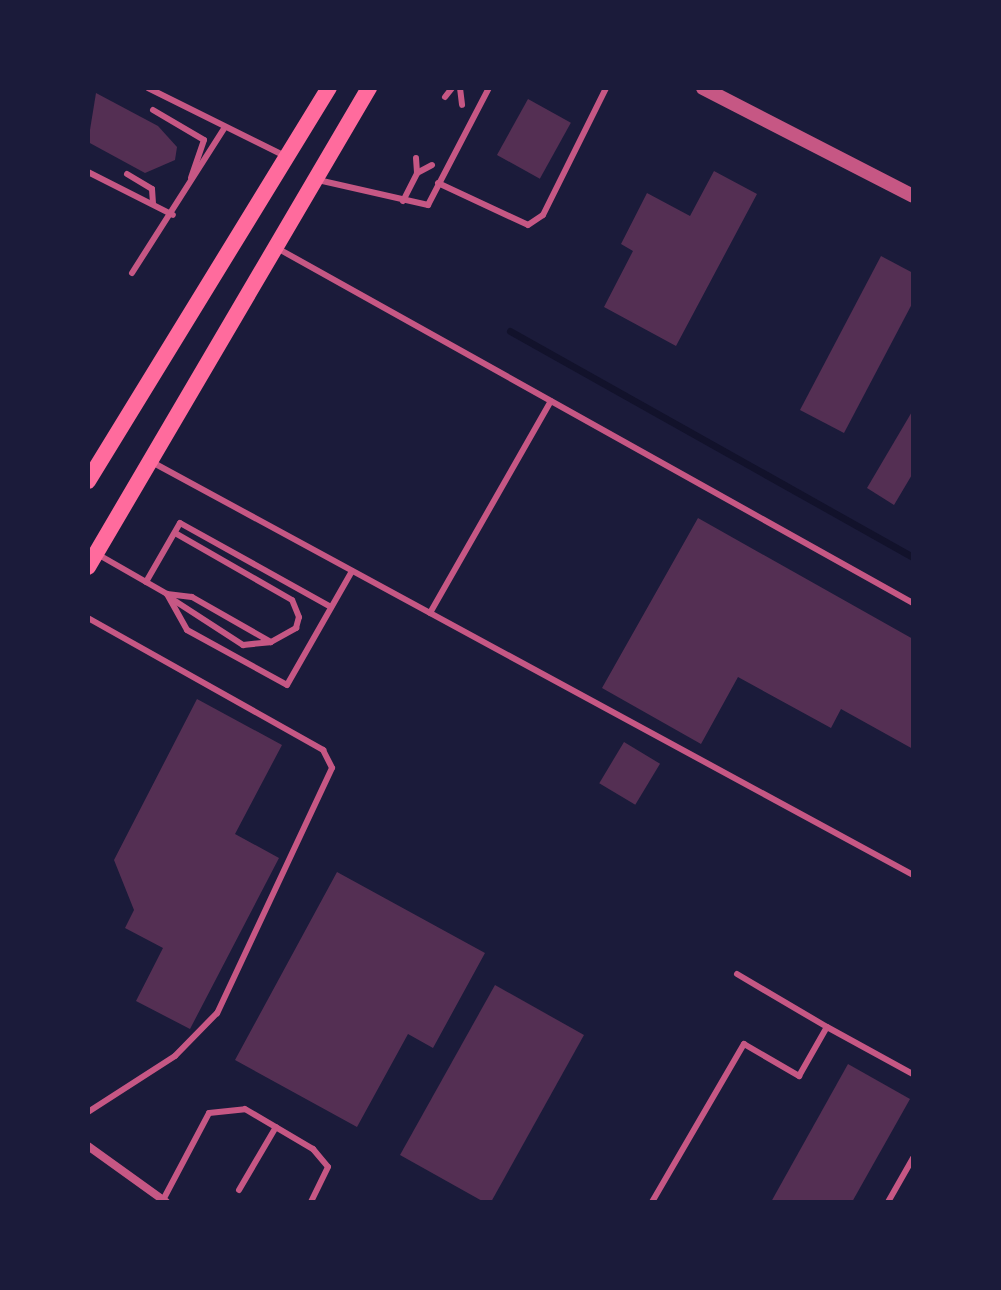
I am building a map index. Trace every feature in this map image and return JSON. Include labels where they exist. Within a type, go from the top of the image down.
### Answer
[{"type":"main road","points":[[88,481],[290,159],[329,88]]},
{"type":"main road","points":[[92,560],[369,88]]},
{"type":"street","points":[[711,90],[913,196]]},
{"type":"street","points":[[88,1146],[165,1201]]},
{"type":"lane","points":[[148,88],[290,159]]},
{"type":"lane","points":[[445,97],[452,88]]},
{"type":"lane","points":[[460,88],[462,105]]},
{"type":"lane","points":[[314,179],[428,205],[489,88]]},
{"type":"lane","points":[[438,183],[528,225],[543,215],[606,88]]},
{"type":"lane","points":[[153,110],[204,140],[188,189]]},
{"type":"lane","points":[[132,273],[173,215],[225,127]]},
{"type":"lane","points":[[403,201],[417,173],[416,158]]},
{"type":"lane","points":[[417,173],[432,165]]},
{"type":"lane","points":[[88,172],[173,215]]},
{"type":"lane","points":[[127,174],[152,189],[153,205]]},
{"type":"lane","points":[[274,246],[913,603]]},
{"type":"lane","points":[[430,613],[551,401]]},
{"type":"lane","points":[[148,460],[913,875]]},
{"type":"lane","points":[[146,582],[180,523],[331,607]]},
{"type":"lane","points":[[92,560],[146,582],[167,594],[193,619],[243,645],[271,642],[296,628],[292,600],[175,533]]},
{"type":"lane","points":[[167,594],[187,630],[287,685],[352,571]]},
{"type":"lane","points":[[167,594],[192,597],[271,642]]},
{"type":"lane","points":[[88,618],[323,750],[332,768],[217,1013],[175,1056],[88,1112]]},
{"type":"lane","points":[[737,974],[913,1074]]},
{"type":"lane","points":[[652,1202],[744,1044],[799,1076],[827,1027]]},
{"type":"lane","points":[[165,1201],[209,1113],[245,1109],[276,1127],[328,1167],[311,1202]]},
{"type":"lane","points":[[239,1190],[276,1127]]},
{"type":"lane","points":[[888,1202],[913,1158]]},
{"type":"building","points":[[96,93],[158,126],[177,147],[175,160],[145,173],[88,142]]},
{"type":"building","points":[[528,99],[571,123],[540,179],[497,155]]},
{"type":"building","points":[[714,171],[757,194],[676,346],[604,307],[633,251],[621,244],[647,193],[690,216]]},
{"type":"building","points":[[881,256],[913,273],[913,302],[844,433],[800,410]]},
{"type":"building","points":[[913,410],[913,473],[894,505],[867,488]]},
{"type":"building","points":[[698,518],[913,639],[913,749],[841,709],[831,728],[738,677],[701,744],[602,688]]},
{"type":"building","points":[[197,699],[282,745],[235,834],[279,858],[190,1029],[136,1001],[163,948],[125,928],[134,910],[114,860]]},
{"type":"building","points":[[624,742],[660,764],[635,805],[599,783]]},
{"type":"building","points":[[337,872],[485,953],[433,1048],[408,1034],[357,1127],[235,1060]]},
{"type":"building","points":[[495,985],[584,1035],[491,1202],[484,1202],[400,1155]]},
{"type":"building","points":[[848,1064],[910,1099],[852,1202],[771,1202]]},
{"type":"waterway","points":[[510,331],[913,557]]}]
